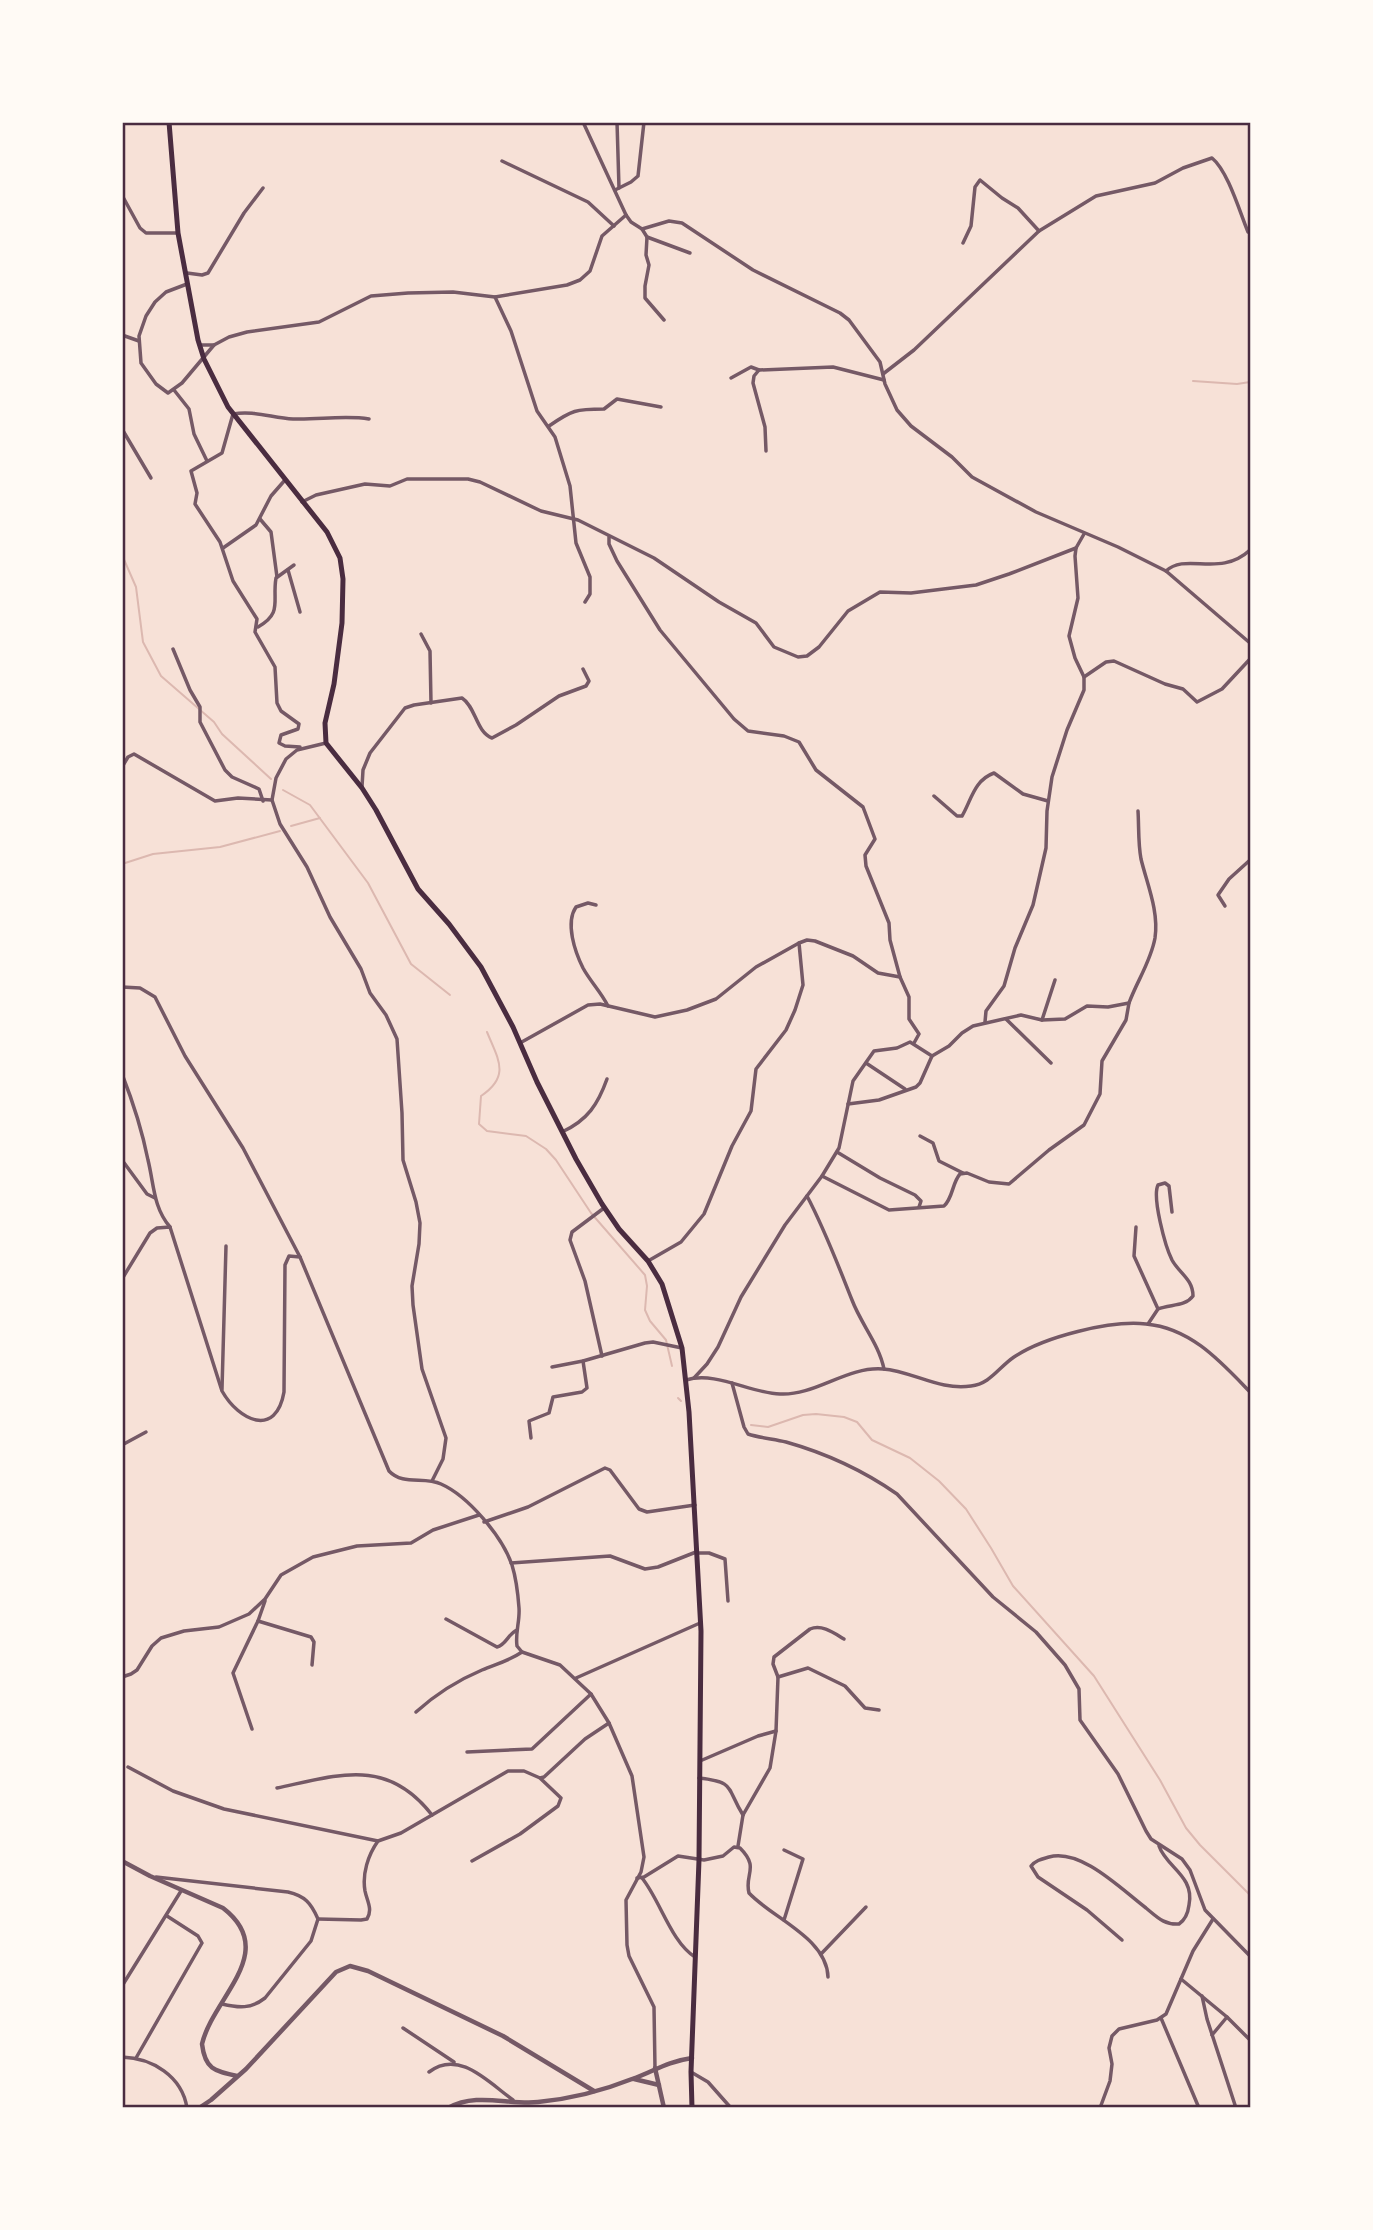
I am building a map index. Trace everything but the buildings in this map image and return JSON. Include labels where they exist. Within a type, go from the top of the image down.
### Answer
[{"type":"main road","points":[[169,122],[178,233],[199,346],[204,359],[233,414],[335,545],[340,558],[343,579],[336,670],[324,730],[326,743],[362,788],[418,889],[467,946],[481,967],[562,1132],[604,1208],[648,1261],[662,1284],[682,1348],[695,1505],[700,1623],[699,1860],[692,2108]]},
{"type":"street","points":[[583,122],[617,189],[626,215],[647,237],[646,255],[649,267],[645,298],[664,320]]},
{"type":"street","points":[[617,122],[617,189]]},
{"type":"street","points":[[617,189],[631,182],[639,173],[644,122]]},
{"type":"street","points":[[883,374],[914,350],[1040,231],[1096,196],[1155,183],[1183,167],[1209,158],[1216,162],[1221,170],[1248,232]]},
{"type":"street","points":[[502,162],[588,202],[614,226]]},
{"type":"street","points":[[963,243],[971,226],[975,187],[980,180],[1018,208],[1040,231]]},
{"type":"street","points":[[185,272],[202,275],[208,273],[244,213],[263,188]]},
{"type":"street","points":[[123,197],[140,228],[146,233],[178,233]]},
{"type":"street","points":[[199,346],[214,345],[247,332],[319,322],[371,296],[453,292],[495,298],[550,289],[580,280],[590,271],[602,236],[626,215]]},
{"type":"street","points":[[642,229],[669,221],[682,223],[753,270],[840,313],[849,320],[875,354],[893,402],[902,416],[981,483],[1166,571],[1251,643]]},
{"type":"street","points":[[647,237],[690,253]]},
{"type":"street","points":[[187,284],[166,292],[146,316],[139,341],[141,363],[156,384],[167,392],[174,390],[214,345]]},
{"type":"street","points":[[495,298],[511,331],[537,411],[549,426],[570,486],[576,543],[590,577],[590,594],[585,602]]},
{"type":"street","points":[[122,335],[139,341]]},
{"type":"street","points":[[731,378],[751,367],[759,370],[833,367],[884,380]]},
{"type":"street","points":[[759,370],[753,383],[765,427],[766,451]]},
{"type":"street","points":[[174,390],[189,408],[194,434],[207,461]]},
{"type":"street","points":[[549,426],[573,411],[604,409],[620,399],[661,407]]},
{"type":"street","points":[[306,747],[279,743],[281,735],[299,729],[299,724],[281,711],[276,703],[275,667],[255,632],[257,619],[233,581],[223,548],[195,504],[197,492],[191,471],[224,451],[233,414],[247,412],[299,419],[369,419]]},
{"type":"street","points":[[122,429],[152,478]]},
{"type":"street","points":[[302,502],[316,495],[365,485],[390,486],[407,479],[468,479],[490,485],[541,511],[573,519],[663,564],[752,621],[774,647],[802,657],[819,647],[848,611],[880,592],[911,593],[976,584],[1009,575],[1076,548]]},
{"type":"street","points":[[223,548],[251,530],[260,519],[271,496],[285,480]]},
{"type":"street","points":[[256,628],[270,619],[274,611],[276,577],[271,532],[260,519]]},
{"type":"street","points":[[985,1022],[986,1012],[1004,986],[1015,948],[1033,905],[1046,848],[1048,801],[1061,746],[1084,690],[1084,677],[1069,636],[1078,598],[1076,548],[1084,534]]},
{"type":"street","points":[[609,537],[609,544],[617,562],[660,630],[734,719],[750,732],[784,736],[799,742],[816,770],[863,807],[874,839],[865,855],[866,866],[889,923],[890,940],[900,977],[909,997],[909,1020],[919,1034],[914,1043]]},
{"type":"street","points":[[1166,571],[1178,564],[1226,564],[1251,550]]},
{"type":"street","points":[[276,577],[294,565]]},
{"type":"street","points":[[288,570],[300,612]]},
{"type":"street","points":[[421,634],[430,651],[431,703]]},
{"type":"street","points":[[173,649],[201,709],[199,720],[225,770],[232,777],[258,789],[263,801]]},
{"type":"street","points":[[1084,677],[1106,662],[1114,661],[1165,684],[1183,689],[1197,702],[1222,689],[1251,659]]},
{"type":"street","points":[[362,788],[363,770],[370,753],[401,711],[414,705],[458,697],[464,699],[485,735],[494,737],[559,696],[586,686],[589,681],[583,669]]},
{"type":"street","points":[[326,743],[306,747],[291,754],[276,778],[272,800],[279,824],[303,860],[328,913],[361,969],[370,993],[386,1015],[397,1039],[403,1160],[415,1196],[419,1223],[412,1305],[422,1370],[446,1438],[443,1459],[432,1481]]},
{"type":"street","points":[[122,767],[128,757],[137,755],[215,801],[242,798],[272,800]]},
{"type":"street","points":[[934,796],[957,817],[962,816],[973,791],[988,775],[994,773],[1023,794],[1048,801]]},
{"type":"street","points":[[920,1136],[933,1143],[939,1161],[989,1182],[1009,1184],[1084,1125],[1100,1094],[1102,1061],[1126,1020],[1129,1003],[1144,972],[1155,935],[1149,883],[1141,860],[1138,811]]},
{"type":"street","points":[[1225,906],[1218,895],[1221,888],[1251,860]]},
{"type":"street","points":[[596,905],[576,907],[572,913],[571,925],[582,967],[602,993],[608,1006]]},
{"type":"street","points":[[520,1043],[582,1007],[594,1004],[655,1017],[687,1010],[716,999],[756,967],[807,940],[853,956],[878,973],[900,977]]},
{"type":"street","points":[[648,1261],[681,1242],[704,1214],[732,1146],[751,1111],[756,1069],[786,1030],[795,1010],[803,985],[799,943]]},
{"type":"street","points":[[1042,1020],[1055,980]]},
{"type":"street","points":[[122,988],[140,988],[155,997],[185,1056],[243,1148],[300,1257],[389,1471],[402,1479],[432,1481],[466,1500],[499,1541],[511,1563],[519,1607],[516,1642],[522,1651],[560,1665],[576,1678],[609,1723],[635,1785],[636,1818],[644,1857],[639,1878],[626,1900],[627,1945],[629,1956],[654,2007],[654,2067],[664,2108]]},
{"type":"street","points":[[848,1104],[879,1100],[916,1087],[932,1056],[949,1046],[967,1029],[985,1022],[1021,1015],[1042,1020],[1069,1018],[1087,1006],[1108,1007],[1129,1003]]},
{"type":"street","points":[[1006,1018],[1051,1063]]},
{"type":"street","points":[[694,1378],[718,1347],[759,1266],[837,1152],[849,1091],[869,1055],[877,1050],[914,1043],[932,1056]]},
{"type":"street","points":[[865,1063],[905,1089]]},
{"type":"street","points":[[122,1074],[138,1120],[159,1212],[170,1227],[222,1391],[231,1406],[247,1418],[270,1419],[278,1411],[284,1397],[285,1265],[289,1256],[300,1257]]},
{"type":"street","points":[[562,1132],[579,1123],[594,1109],[607,1079]]},
{"type":"street","points":[[837,1152],[915,1195],[921,1201],[919,1207]]},
{"type":"street","points":[[122,1160],[147,1194],[155,1198]]},
{"type":"street","points":[[822,1176],[889,1210],[947,1204],[957,1177],[963,1173]]},
{"type":"street","points":[[1148,1324],[1158,1309],[1189,1302],[1193,1296],[1189,1280],[1173,1262],[1169,1253],[1160,1220],[1156,1193],[1158,1185],[1165,1183],[1169,1186],[1172,1212]]},
{"type":"street","points":[[807,1195],[837,1257],[853,1303],[878,1349],[884,1369]]},
{"type":"street","points":[[602,1356],[585,1281],[570,1240],[572,1232],[604,1208]]},
{"type":"street","points":[[122,1279],[150,1233],[157,1228],[170,1227]]},
{"type":"street","points":[[1136,1227],[1134,1256],[1158,1309]]},
{"type":"street","points":[[222,1391],[226,1246]]},
{"type":"street","points":[[686,1380],[694,1378],[781,1395],[846,1375],[884,1369],[944,1385],[969,1387],[983,1382],[1010,1359],[1030,1347],[1051,1339],[1119,1324],[1148,1324],[1178,1332],[1204,1347],[1251,1392]]},
{"type":"street","points":[[552,1367],[645,1343],[661,1343],[682,1348]]},
{"type":"street","points":[[531,1438],[529,1421],[548,1413],[553,1397],[582,1392],[587,1388],[583,1361]]},
{"type":"street","points":[[732,1384],[748,1434],[808,1449],[880,1482],[910,1507],[993,1597],[1036,1632],[1074,1679],[1079,1689],[1080,1720],[1118,1774],[1146,1831],[1158,1844],[1174,1853],[1190,1870],[1205,1910],[1251,1956]]},
{"type":"street","points":[[122,1445],[146,1432]]},
{"type":"street","points":[[484,1522],[528,1507],[605,1468],[610,1470],[639,1510],[657,1511],[695,1505]]},
{"type":"street","points":[[122,1677],[137,1670],[152,1646],[161,1638],[231,1623],[255,1610],[281,1575],[313,1557],[357,1546],[411,1543],[433,1530],[479,1515]]},
{"type":"street","points":[[511,1563],[610,1556],[645,1569],[697,1553],[709,1553],[724,1559],[729,1601]]},
{"type":"street","points":[[252,1729],[233,1673],[258,1621],[265,1599]]},
{"type":"street","points":[[446,1619],[497,1647],[517,1630]]},
{"type":"street","points":[[258,1621],[311,1637],[314,1644],[312,1665]]},
{"type":"street","points":[[576,1678],[700,1623]]},
{"type":"street","points":[[639,1878],[678,1856],[699,1860],[723,1856],[738,1846],[743,1815],[770,1768],[776,1731],[778,1676],[773,1664],[774,1657],[815,1627],[824,1628],[844,1640]]},
{"type":"street","points":[[416,1712],[443,1688],[507,1661],[522,1651]]},
{"type":"street","points":[[778,1676],[808,1668],[845,1686],[865,1708],[879,1710]]},
{"type":"street","points":[[467,1752],[532,1749],[591,1695]]},
{"type":"street","points":[[540,1778],[549,1773],[585,1739],[609,1723]]},
{"type":"street","points":[[699,1761],[776,1731]]},
{"type":"street","points":[[128,1767],[173,1791],[223,1809],[378,1841],[401,1833],[508,1771],[524,1771],[540,1778],[561,1798],[558,1806],[520,1834],[472,1861]]},
{"type":"street","points":[[277,1788],[351,1773],[374,1775],[404,1787],[421,1800],[432,1815]]},
{"type":"street","points":[[699,1778],[729,1786],[743,1815]]},
{"type":"street","points":[[318,1919],[367,1919],[370,1907],[365,1878],[368,1860],[378,1841]]},
{"type":"street","points":[[1122,1940],[1076,1902],[1038,1877],[1031,1870],[1031,1866],[1035,1861],[1053,1855],[1074,1857],[1159,1920],[1179,1924],[1188,1912],[1191,1901],[1188,1889],[1180,1872],[1161,1853],[1158,1844]]},
{"type":"street","points":[[738,1846],[744,1850],[751,1864],[748,1893],[784,1920],[821,1954],[828,1978]]},
{"type":"street","points":[[784,1920],[803,1859],[785,1850]]},
{"type":"street","points":[[122,1861],[181,1891],[223,1908],[235,1920],[244,1937],[245,1961],[202,2044],[206,2063],[220,2072],[237,2076]]},
{"type":"street","points":[[150,1876],[300,1895],[309,1902],[318,1919],[311,1941],[265,1998],[244,2008],[222,2004]]},
{"type":"street","points":[[639,1878],[656,1899],[683,1947],[696,1958]]},
{"type":"street","points":[[122,1986],[181,1891]]},
{"type":"street","points":[[821,1954],[866,1907]]},
{"type":"street","points":[[136,2057],[202,1942],[198,1936],[167,1916]]},
{"type":"street","points":[[1100,2108],[1110,2081],[1112,2064],[1109,2048],[1112,2036],[1119,2029],[1161,2018],[1169,2008],[1193,1951],[1213,1919]]},
{"type":"street","points":[[199,2108],[271,2044],[336,1972],[350,1966],[368,1971],[476,2021],[594,2091]]},
{"type":"street","points":[[1181,1979],[1251,2040]]},
{"type":"street","points":[[1202,1996],[1236,2108]]},
{"type":"street","points":[[1212,2035],[1227,2017]]},
{"type":"street","points":[[1161,2018],[1199,2108]]},
{"type":"street","points":[[403,2028],[481,2076],[513,2100]]},
{"type":"street","points":[[122,2057],[136,2057],[169,2074],[181,2091],[187,2108]]},
{"type":"street","points":[[448,2108],[460,2102],[535,2102],[594,2091],[633,2079],[654,2067],[692,2058]]},
{"type":"street","points":[[429,2072],[439,2064],[456,2063]]},
{"type":"street","points":[[220,2072],[227,2085]]},
{"type":"street","points":[[691,2072],[708,2082],[732,2108]]},
{"type":"street","points":[[633,2079],[659,2085]]},
{"type":"waterway","points":[[1193,381],[1237,384],[1250,382]]},
{"type":"waterway","points":[[122,555],[136,587],[143,642],[161,676],[214,722],[222,734],[271,779]]},
{"type":"waterway","points":[[283,790],[310,805],[368,883],[411,964],[450,995]]},
{"type":"waterway","points":[[291,826],[320,818]]},
{"type":"waterway","points":[[122,864],[153,854],[220,847],[280,831]]},
{"type":"waterway","points":[[487,1032],[498,1059],[499,1074],[490,1089],[481,1096],[479,1124],[487,1131],[526,1136],[546,1149],[556,1160],[591,1213],[645,1275],[645,1310],[650,1321],[666,1340],[672,1366]]},
{"type":"waterway","points":[[678,1398],[681,1401]]},
{"type":"waterway","points":[[751,1425],[768,1427],[803,1415],[844,1417],[857,1422],[872,1440],[910,1458],[939,1481],[966,1509],[1013,1586],[1094,1676],[1160,1780],[1186,1828],[1250,1895]]}]
